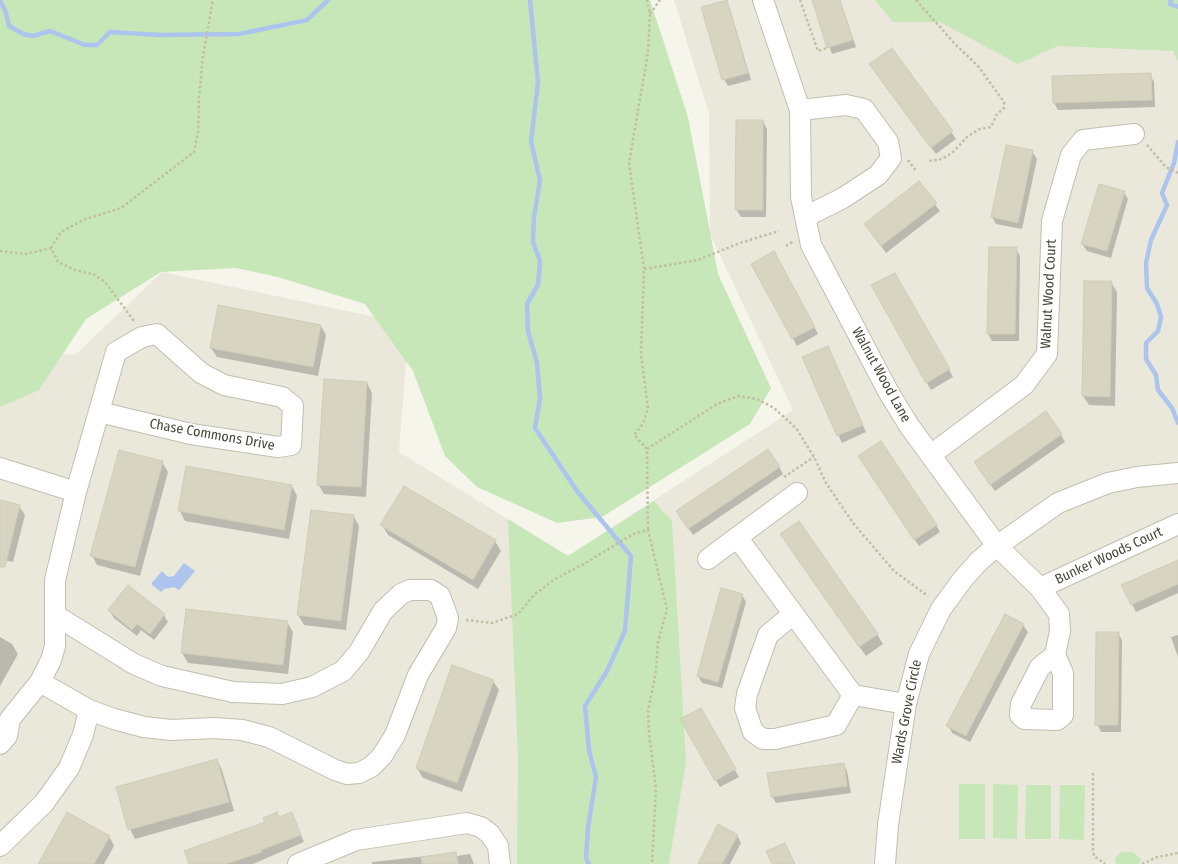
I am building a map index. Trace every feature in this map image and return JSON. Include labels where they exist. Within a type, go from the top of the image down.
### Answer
[{"type":"street","name":"Walnut Wood Lane","points":[[763,0],[800,110],[801,197],[811,244],[889,393],[910,427],[932,454],[997,546],[1040,588],[1059,614],[1060,631],[1056,655]]},
{"type":"street","points":[[800,110],[846,104],[864,109],[888,142],[890,158],[878,175],[843,198],[805,217]]},
{"type":"street","name":"Walnut Wood Court","points":[[932,454],[1024,385],[1047,354],[1052,221],[1071,155],[1083,140],[1140,139]]},
{"type":"street","name":"Chase Commons Drive","points":[[0,744],[7,736],[5,721],[40,682],[55,646],[55,580],[76,492],[116,352],[142,337],[157,334],[201,373],[224,385],[282,397],[293,406],[291,445],[278,448],[191,434],[99,412]]},
{"type":"street","points":[[0,468],[76,492]]},
{"type":"street","name":"Wards Grove Circle","points":[[885,864],[888,825],[906,704],[919,654],[941,609],[979,561],[1058,503],[1083,492],[1137,477],[1178,473]]},
{"type":"street","points":[[708,558],[797,493]]},
{"type":"street","name":"Bunker Woods Court","points":[[1040,588],[1178,524]]},
{"type":"street","points":[[737,537],[792,615],[853,694],[906,704]]},
{"type":"street","points":[[40,682],[89,710],[144,727],[171,730],[214,728],[242,730],[269,737],[335,770],[347,774],[359,773],[371,767],[382,756],[395,735],[418,675],[446,628],[448,618],[440,596],[431,590],[410,590],[401,594],[383,611],[359,652],[343,671],[312,687],[282,694],[233,692],[162,676],[134,664],[55,615]]},
{"type":"street","points":[[792,615],[768,635],[747,694],[745,708],[753,732],[763,739],[775,739],[836,725],[853,694]]},
{"type":"street","points":[[0,846],[44,803],[69,768],[84,735],[89,710]]},
{"type":"street","points":[[298,864],[356,840],[467,823],[481,827],[490,834],[498,846],[500,864]]},
{"type":"path","points":[[0,250],[26,254],[51,248],[61,232],[83,220],[121,208],[194,152],[198,132],[203,56],[212,0]]},
{"type":"path","points":[[647,0],[650,14],[648,52],[629,163],[644,269],[641,354],[648,409],[643,424],[634,435],[647,449],[648,530],[667,609],[658,642],[656,671],[648,711],[656,790],[652,864]]},
{"type":"path","points":[[650,14],[660,0]]},
{"type":"path","points":[[800,0],[818,51],[827,48]]},
{"type":"path","points":[[916,0],[955,44],[978,66],[1004,102],[1004,108],[997,114],[991,127],[980,129],[968,136],[952,153],[942,159],[929,161]]},
{"type":"path","points":[[1140,139],[1166,168],[1178,174]]},
{"type":"path","points":[[906,158],[916,172]]},
{"type":"path","points":[[644,269],[698,260],[740,242],[779,231]]},
{"type":"path","points":[[51,248],[58,262],[75,270],[93,274],[105,282],[135,322]]},
{"type":"path","points":[[647,449],[717,404],[738,396],[758,399],[774,408],[796,428],[814,457],[826,484],[854,523],[894,571],[928,596]]},
{"type":"path","points":[[784,477],[814,457]]},
{"type":"path","points":[[448,618],[492,622],[518,614],[544,586],[609,550],[633,534],[648,530]]},
{"type":"path","points":[[1093,773],[1092,851],[1094,856],[1105,864]]},
{"type":"path","points":[[1142,864],[1157,857],[1178,853]]},
{"type":"shaded area","points":[[674,0],[936,0],[1178,53],[1178,864],[0,864],[0,350],[75,355],[162,272],[409,324],[399,452],[568,556],[793,410],[710,234],[709,114]]},
{"type":"green space","points":[[0,0],[650,0],[688,117],[718,274],[771,388],[750,424],[602,517],[557,523],[477,487],[445,456],[413,371],[365,304],[278,277],[236,268],[161,272],[86,319],[39,390],[0,407]]},
{"type":"green space","points":[[875,0],[1178,0],[1178,62],[1173,51],[1058,46],[1018,64],[940,22],[893,22]]},
{"type":"green space","points":[[654,501],[672,521],[686,762],[669,864],[517,864],[518,757],[508,519],[568,556]]},
{"type":"green space","points":[[959,784],[985,784],[985,839],[959,839]]},
{"type":"green space","points":[[993,784],[1018,785],[1017,839],[993,838]]},
{"type":"green space","points":[[1026,785],[1051,785],[1051,839],[1025,839]]},
{"type":"green space","points":[[1060,785],[1085,785],[1084,840],[1059,839]]},
{"type":"green space","points":[[1122,852],[1133,852],[1142,860],[1138,864],[1116,864],[1115,858]]},
{"type":"water","points":[[184,563],[195,571],[179,590],[174,587],[164,589],[161,592],[151,584],[162,571],[168,577],[174,576]]},
{"type":"building","points":[[727,0],[748,73],[722,80],[701,7]]},
{"type":"building","points":[[812,0],[840,0],[853,40],[827,48]]},
{"type":"building","points":[[892,48],[953,131],[931,148],[869,64]]},
{"type":"building","points":[[1151,73],[1152,100],[1053,103],[1052,76]]},
{"type":"building","points":[[736,120],[763,120],[763,210],[735,210]]},
{"type":"building","points":[[1006,145],[1033,150],[1018,223],[991,217]]},
{"type":"building","points":[[919,181],[937,203],[881,246],[864,224]]},
{"type":"building","points":[[1099,184],[1125,191],[1107,251],[1081,244]]},
{"type":"building","points":[[989,247],[1017,247],[1015,334],[987,334]]},
{"type":"building","points":[[774,251],[815,327],[792,339],[751,264]]},
{"type":"building","points":[[895,273],[950,369],[926,383],[871,285]]},
{"type":"building","points":[[1084,281],[1112,281],[1110,397],[1082,396]]},
{"type":"building","points":[[218,305],[321,325],[313,367],[210,348]]},
{"type":"building","points":[[828,346],[863,425],[837,436],[802,357]]},
{"type":"building","points":[[324,379],[367,382],[361,487],[317,485]]},
{"type":"building","points":[[1046,411],[1062,434],[990,485],[974,462]]},
{"type":"building","points":[[881,441],[937,525],[914,540],[858,456]]},
{"type":"building","points":[[768,449],[780,467],[688,529],[676,511]]},
{"type":"building","points":[[119,450],[163,461],[135,567],[90,556]]},
{"type":"building","points":[[186,466],[292,485],[284,530],[178,511]]},
{"type":"building","points":[[404,486],[496,540],[473,580],[380,525]]},
{"type":"building","points":[[0,500],[20,505],[5,567],[0,567]]},
{"type":"building","points":[[311,510],[354,515],[341,621],[297,615]]},
{"type":"building","points":[[799,521],[878,634],[859,647],[780,534]]},
{"type":"building","points":[[1178,560],[1178,584],[1131,605],[1121,585]]},
{"type":"building","points":[[128,585],[165,614],[150,634],[137,624],[132,630],[108,610]]},
{"type":"building","points":[[721,588],[743,594],[718,682],[697,676]]},
{"type":"building","points":[[186,609],[288,621],[283,665],[181,653]]},
{"type":"building","points":[[1005,614],[1024,624],[966,736],[946,726]]},
{"type":"building","points":[[1096,632],[1119,632],[1118,725],[1095,725]]},
{"type":"building","points":[[452,665],[494,680],[457,783],[416,768]]},
{"type":"building","points":[[701,708],[736,769],[715,781],[680,719]]},
{"type":"building","points":[[217,759],[229,802],[128,830],[116,787]]},
{"type":"building","points":[[844,763],[847,786],[771,797],[767,773]]},
{"type":"building","points":[[67,812],[110,836],[94,864],[38,864]]},
{"type":"building","points":[[277,812],[279,817],[292,812],[301,835],[261,850],[262,852],[226,864],[189,864],[184,851],[265,822],[263,818]]},
{"type":"building","points":[[718,824],[738,835],[722,864],[698,864]]},
{"type":"building","points":[[785,843],[795,864],[772,864],[766,851]]},
{"type":"building","points":[[456,852],[458,864],[422,864],[421,857]]},
{"type":"waterway","points":[[0,1],[5,10],[9,26],[23,34],[33,36],[50,31],[85,45],[97,45],[110,32],[160,35],[239,34],[307,20],[328,0]]},
{"type":"waterway","points":[[530,0],[538,82],[531,142],[540,180],[534,217],[533,242],[540,261],[538,285],[527,304],[528,331],[537,363],[540,398],[535,428],[577,491],[631,556],[625,631],[607,671],[585,706],[589,750],[596,777],[588,828],[586,858],[589,864]]},
{"type":"waterway","points":[[1171,0],[1170,4],[1178,7]]},
{"type":"waterway","points":[[1178,142],[1174,163],[1162,193],[1167,205],[1151,240],[1146,263],[1147,288],[1157,304],[1161,317],[1158,331],[1146,343],[1146,359],[1156,375],[1158,390],[1172,408],[1178,423]]}]
